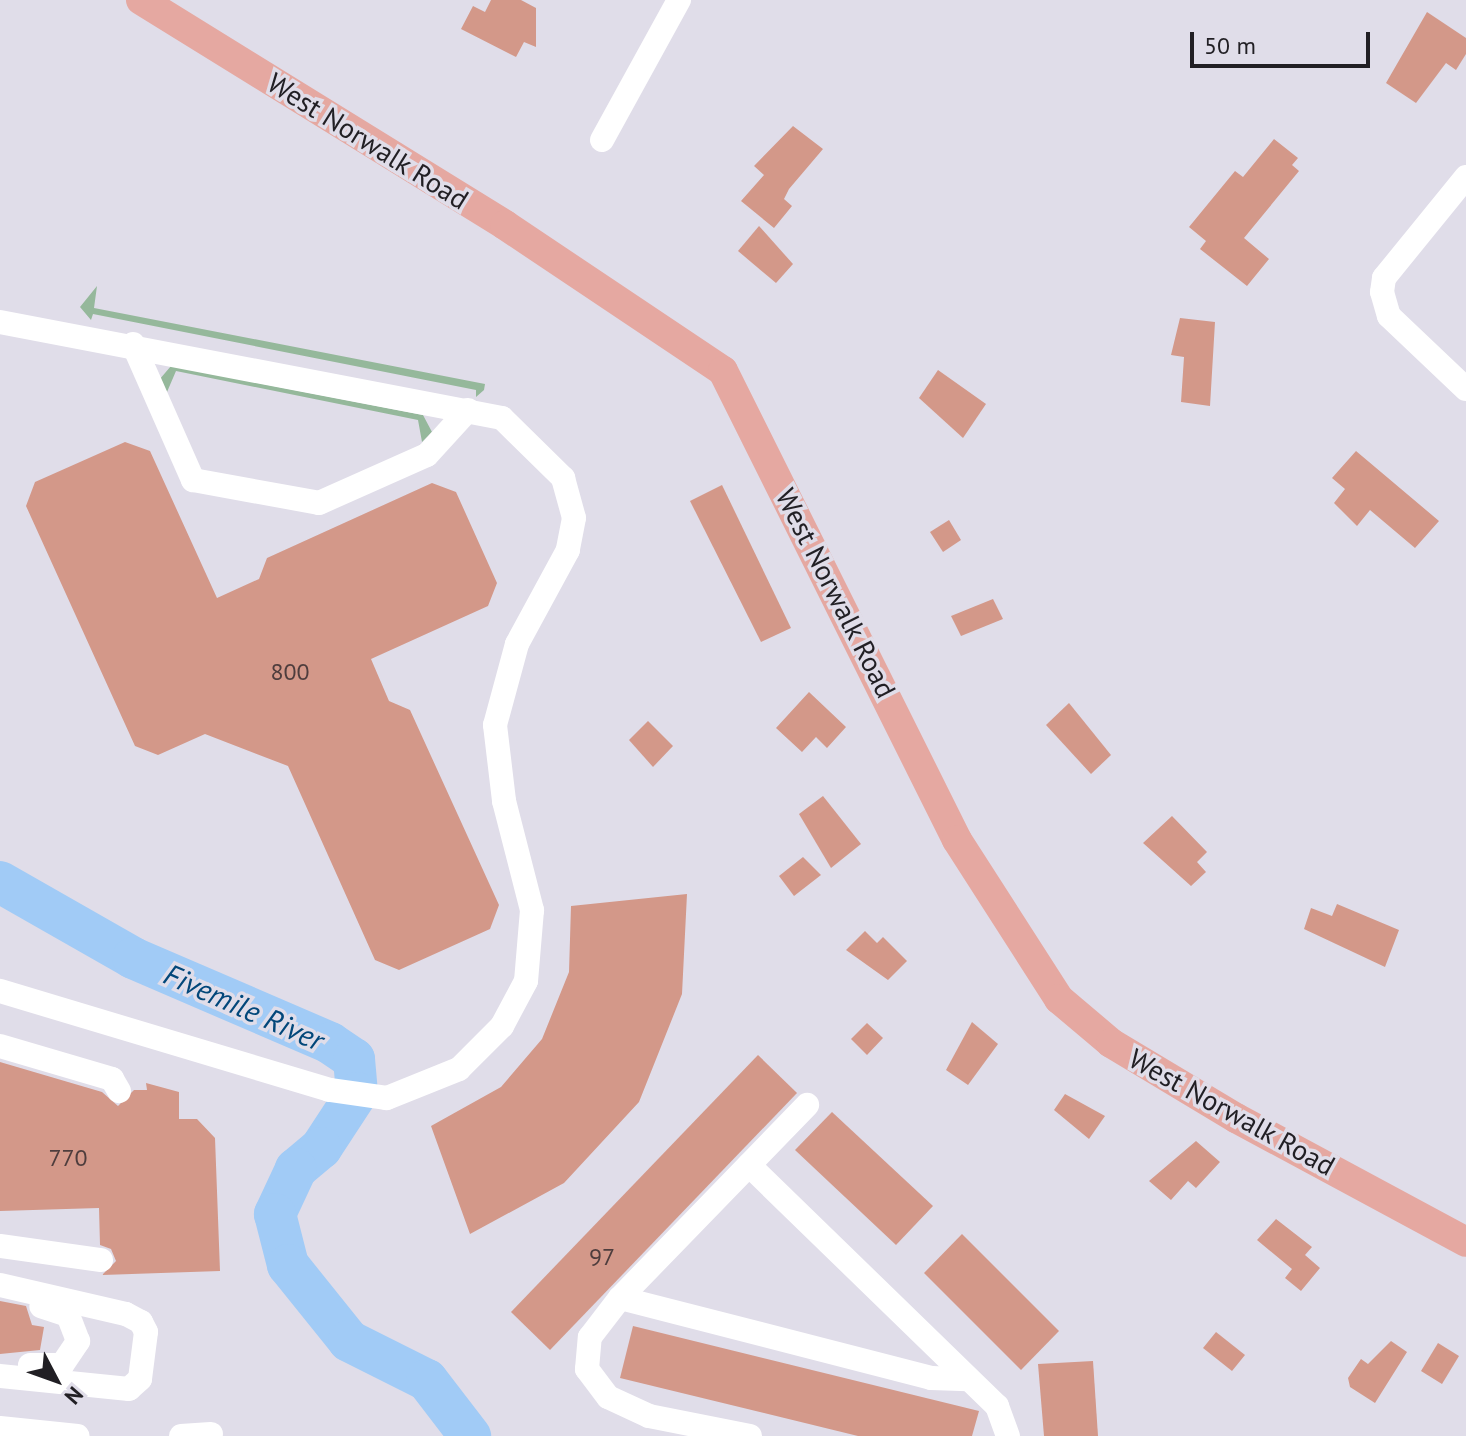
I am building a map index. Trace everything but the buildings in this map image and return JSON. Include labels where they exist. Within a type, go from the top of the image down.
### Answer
[{"type":"main road","name":"West Norwalk Road","points":[[141,0],[505,225],[723,371],[957,840],[1059,999],[1111,1043],[1236,1118],[1466,1242]]},
{"type":"street","points":[[602,140],[679,0]]},
{"type":"street","points":[[1466,177],[1384,278],[1382,292],[1389,316],[1466,389]]},
{"type":"street","points":[[0,322],[133,344],[502,418],[537,448],[563,478],[574,518],[568,550],[517,644],[495,725],[504,801],[532,910],[530,958],[516,1004],[482,1048],[441,1081],[387,1098],[330,1090],[0,991]]},
{"type":"street","points":[[133,344],[193,480],[319,503],[427,455],[468,410]]},
{"type":"street","points":[[0,1046],[100,1074],[119,1091]]},
{"type":"street","points":[[750,1436],[649,1416],[608,1397],[587,1369],[589,1347],[620,1298],[807,1105]]},
{"type":"street","points":[[749,1165],[997,1406],[1008,1436]]},
{"type":"street","points":[[0,1246],[101,1260]]},
{"type":"street","points":[[0,1285],[126,1314],[146,1332],[140,1379],[129,1389],[0,1376]]},
{"type":"street","points":[[620,1298],[931,1378],[968,1379]]},
{"type":"street","points":[[0,1299],[59,1310],[74,1322],[78,1341],[62,1365],[0,1362]]},
{"type":"street","points":[[0,1428],[78,1436]]},
{"type":"street","points":[[181,1436],[211,1434]]},
{"type":"green space","points":[[97,286],[94,308],[485,384],[484,390],[476,397],[476,390],[93,314],[91,320],[80,307]]},
{"type":"green space","points":[[171,366],[423,415],[432,432],[422,442],[418,420],[176,371],[167,392],[159,380]]},
{"type":"waterway","name":"Fivemile River","points":[[0,882],[133,958],[330,1043],[354,1059],[357,1093],[321,1148],[296,1169],[275,1214],[288,1265],[349,1341],[427,1380],[470,1436]]}]
